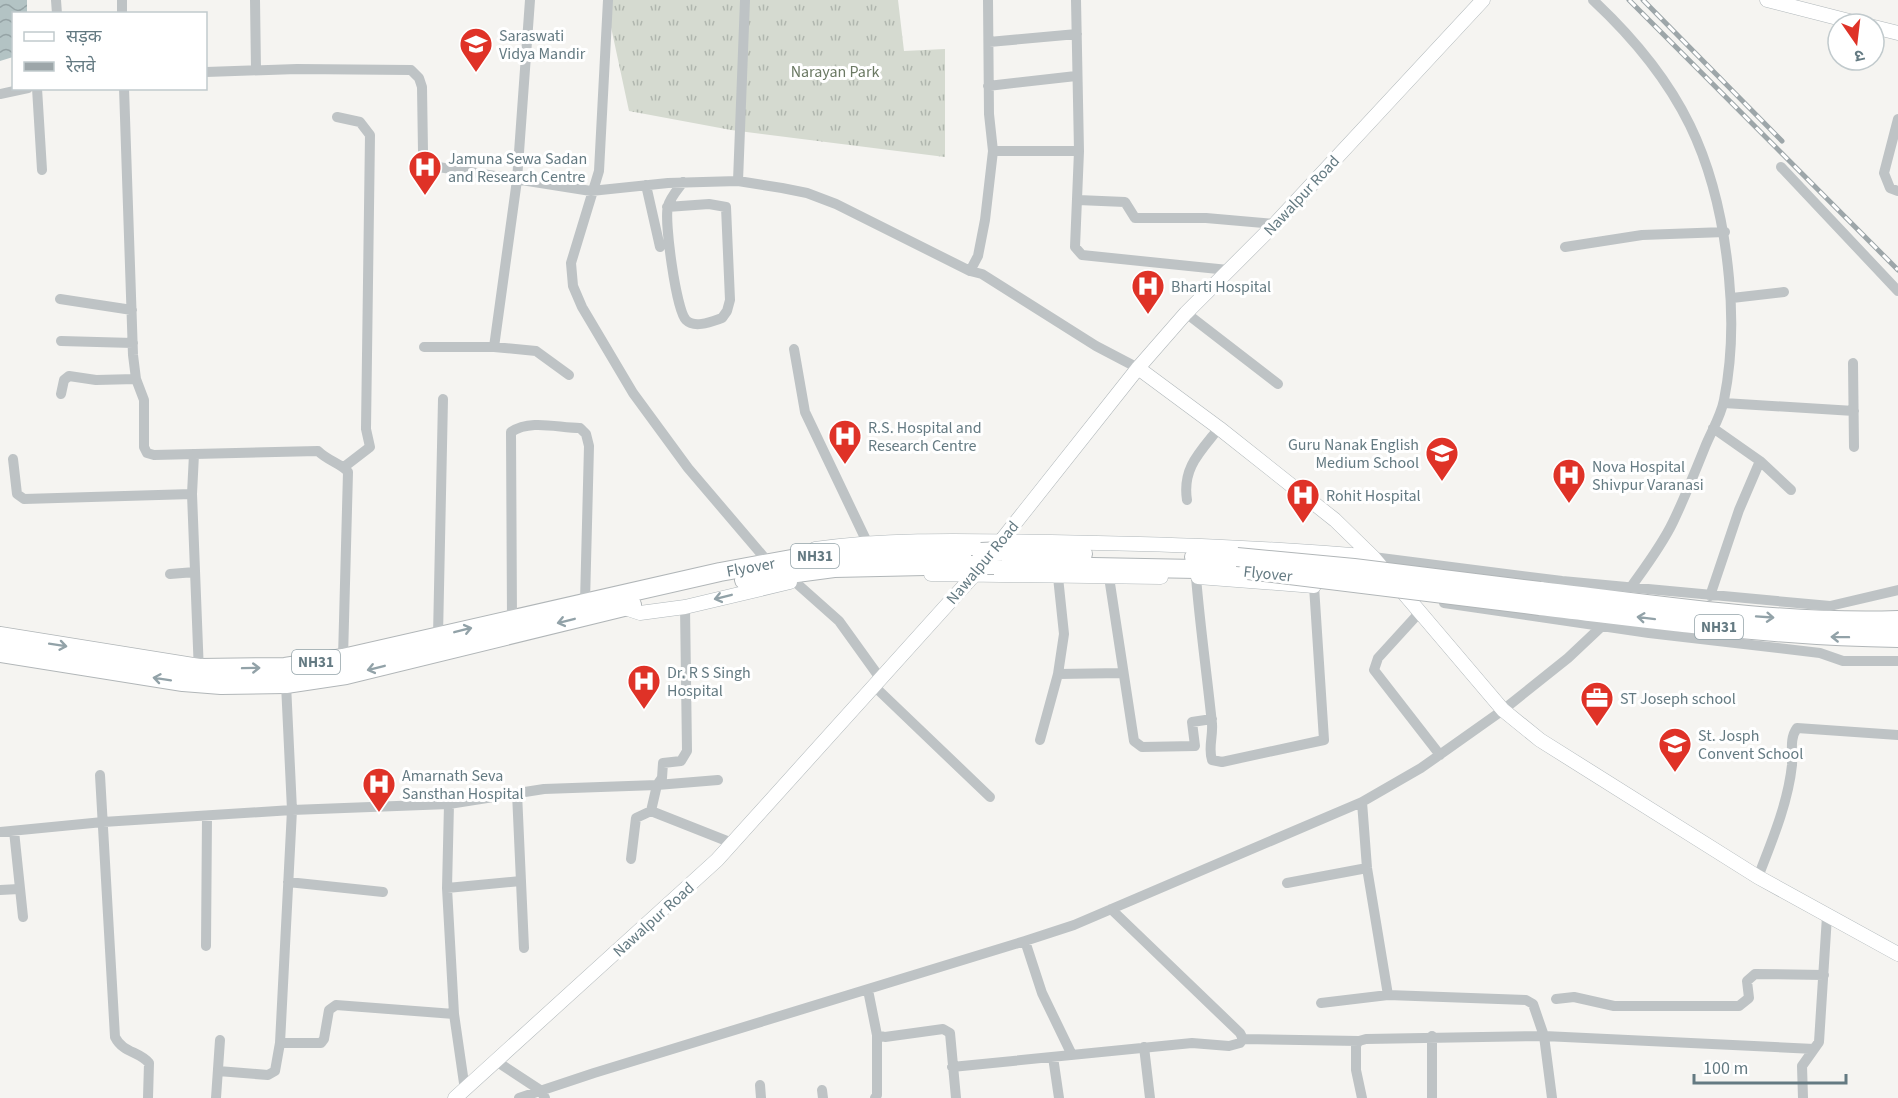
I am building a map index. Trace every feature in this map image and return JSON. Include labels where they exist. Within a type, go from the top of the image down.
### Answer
[{"type":"highway","name":"Flyover","points":[[998,552],[1242,564],[1540,598]]},
{"type":"highway","name":"NH31","points":[[975,564],[998,552]]},
{"type":"highway","name":"Flyover","points":[[625,600],[808,556],[975,564]]},
{"type":"highway","name":"NH31","points":[[1540,598],[1766,617],[1852,622],[1898,620]]},
{"type":"highway","name":"NH31","points":[[1540,598],[1760,632],[1833,637],[1898,638]]},
{"type":"highway","name":"NH31","points":[[0,636],[199,676],[343,658],[585,602],[625,600]]},
{"type":"highway","name":"NH31","points":[[0,653],[286,684],[346,675],[625,600]]},
{"type":"street","points":[[255,0],[256,70]]},
{"type":"street","points":[[494,347],[517,180],[530,0]]},
{"type":"street","points":[[608,0],[599,171],[591,191],[571,263],[573,286],[582,307],[633,393],[688,468],[763,556]]},
{"type":"street","points":[[738,181],[745,0]]},
{"type":"street","points":[[970,271],[978,256],[993,151],[988,86],[988,0]]},
{"type":"street","points":[[1076,0],[1079,151],[1075,247],[1082,255],[1228,270]]},
{"type":"street","name":"Nawalpur Road","points":[[998,552],[1138,368],[1186,313],[1275,224],[1483,0]]},
{"type":"street","points":[[1593,0],[1627,31],[1651,59],[1684,111],[1713,183],[1725,232],[1733,315],[1724,403],[1672,523],[1631,587]]},
{"type":"street","points":[[1767,0],[1826,15]]},
{"type":"street","points":[[989,42],[1077,34]]},
{"type":"street","points":[[207,72],[411,70],[419,78],[422,87],[425,160],[432,166],[591,191],[682,182],[738,181],[807,193],[836,204],[970,271],[982,274],[1096,346],[1138,368],[1291,484],[1373,557],[1503,710],[1540,740],[1758,877],[1898,954]]},
{"type":"street","points":[[988,86],[1076,76]]},
{"type":"street","points":[[0,94],[19,90]]},
{"type":"street","points":[[37,90],[42,170]]},
{"type":"street","points":[[124,90],[133,343],[136,379],[144,400],[144,447],[147,453],[318,451],[329,461],[344,467],[348,472],[343,658]]},
{"type":"street","points":[[337,117],[360,122],[370,135],[366,429],[370,447],[344,467]]},
{"type":"street","points":[[1898,119],[1884,173],[1885,181],[1890,188],[1898,191]]},
{"type":"street","points":[[993,151],[1079,151]]},
{"type":"street","points":[[1781,167],[1898,291]]},
{"type":"street","points":[[668,207],[709,204],[726,207],[730,300],[722,318],[695,324],[687,320],[679,306],[670,248],[668,207],[682,182]]},
{"type":"street","points":[[646,185],[660,247]]},
{"type":"street","points":[[1078,200],[1125,202],[1135,218],[1206,218],[1275,224]]},
{"type":"street","points":[[1565,248],[1642,235],[1725,232]]},
{"type":"street","points":[[1731,298],[1784,292]]},
{"type":"street","points":[[60,299],[132,310]]},
{"type":"street","points":[[1186,313],[1278,384]]},
{"type":"street","points":[[61,341],[133,343]]},
{"type":"street","points":[[424,347],[494,347],[536,351],[569,375]]},
{"type":"street","points":[[794,349],[805,412],[867,542]]},
{"type":"street","points":[[1853,363],[1854,447]]},
{"type":"street","points":[[61,394],[63,380],[69,376],[96,380],[136,379]]},
{"type":"street","points":[[438,636],[443,399]]},
{"type":"street","points":[[1724,403],[1854,411]]},
{"type":"street","points":[[512,618],[512,432],[522,427],[580,428],[586,434],[589,446],[585,602]]},
{"type":"street","points":[[1187,500],[1185,484],[1192,462],[1219,428]]},
{"type":"street","points":[[1713,428],[1760,460],[1791,490]]},
{"type":"street","points":[[194,454],[192,494],[199,676]]},
{"type":"street","points":[[13,459],[14,484],[17,494],[24,498],[192,494]]},
{"type":"street","points":[[1710,596],[1742,502],[1760,460]]},
{"type":"street","points":[[1898,590],[1830,606],[1562,582],[1373,557],[1275,548],[998,552],[867,542],[763,556],[641,583],[625,600],[640,614],[685,607],[794,581],[975,564],[1058,577],[1196,577],[1314,586],[1602,626],[1820,653],[1843,661],[1898,661]]},
{"type":"street","name":"Nawalpur Road","points":[[460,1094],[717,860],[876,681],[975,564]]},
{"type":"street","points":[[170,574],[195,573]]},
{"type":"street","points":[[1040,740],[1058,674],[1064,634],[1058,577]]},
{"type":"street","points":[[1109,577],[1134,741],[1137,745],[1195,746],[1192,722],[1212,719]]},
{"type":"street","points":[[1196,577],[1204,668],[1214,737],[1211,755],[1212,760],[1222,762],[1324,740],[1314,586]]},
{"type":"street","points":[[794,581],[839,621],[876,681],[990,797]]},
{"type":"street","points":[[631,860],[636,818],[651,810],[657,785],[662,778],[663,763],[681,760],[687,752],[685,607]]},
{"type":"street","points":[[1419,613],[1378,658],[1374,670],[1440,755]]},
{"type":"street","points":[[519,1098],[542,1094],[1025,941],[1111,909],[1362,802],[1440,755],[1503,710],[1568,658],[1602,626]]},
{"type":"street","points":[[1058,674],[1123,673]]},
{"type":"street","points":[[218,1071],[273,1074],[280,1043],[292,810],[286,684]]},
{"type":"street","points":[[1758,877],[1778,825],[1792,765],[1792,741],[1797,728],[1898,735]]},
{"type":"street","points":[[100,775],[115,1037],[124,1050],[144,1056],[149,1063],[148,1098]]},
{"type":"street","points":[[0,832],[103,822],[292,810],[449,804],[544,789],[657,785],[718,780]]},
{"type":"street","points":[[517,793],[524,948]]},
{"type":"street","points":[[1362,802],[1367,868],[1388,995]]},
{"type":"street","points":[[449,804],[447,888],[460,1094]]},
{"type":"street","points":[[651,810],[732,843]]},
{"type":"street","points":[[206,946],[207,816]]},
{"type":"street","points":[[14,831],[23,917]]},
{"type":"street","points":[[1287,883],[1367,868]]},
{"type":"street","points":[[447,888],[521,881]]},
{"type":"street","points":[[288,882],[383,892]]},
{"type":"street","points":[[0,890],[19,889]]},
{"type":"street","points":[[1111,909],[1240,1033],[1243,1039]]},
{"type":"street","points":[[1803,1098],[1802,1066],[1819,1042],[1827,916]]},
{"type":"street","points":[[1025,941],[1042,993],[1072,1055]]},
{"type":"street","points":[[1556,999],[1574,997],[1614,1006],[1739,1006],[1749,998],[1747,981],[1755,974],[1824,975]]},
{"type":"street","points":[[868,990],[877,1035],[877,1095],[875,1098]]},
{"type":"street","points":[[1321,1003],[1388,995],[1526,1000],[1533,1004],[1544,1036],[1552,1098]]},
{"type":"street","points":[[280,1043],[321,1043],[324,1039],[328,1010],[336,1005],[454,1014]]},
{"type":"street","points":[[877,1035],[947,1030],[952,1040],[952,1067],[956,1098]]},
{"type":"street","points":[[952,1067],[1201,1042],[1229,1046],[1240,1043],[1243,1039],[1359,1041],[1432,1036],[1544,1036],[1814,1049]]},
{"type":"street","points":[[1432,1036],[1432,1098]]},
{"type":"street","points":[[216,1098],[220,1040]]},
{"type":"street","points":[[1359,1041],[1356,1045],[1356,1070],[1362,1098]]},
{"type":"street","points":[[1144,1047],[1150,1098]]},
{"type":"street","points":[[1053,1057],[1059,1098]]},
{"type":"street","points":[[496,1061],[542,1094]]},
{"type":"street","points":[[760,1085],[762,1098]]},
{"type":"green space","name":"Narayan Park","points":[[609,0],[898,0],[904,51],[945,49],[945,157],[731,130],[629,111],[608,13]]},
{"type":"water","points":[[0,0],[27,0],[27,12],[12,12],[12,57],[0,61]]},
{"type":"railway","points":[[1629,0],[1898,270]]},
{"type":"railway","points":[[1643,0],[1782,141]]},
{"type":"place","name":"Saraswati Vidya Mandir","points":[[476,73]]},
{"type":"place","name":"Jamuna Sewa Sadan and Research Centre","points":[[425,196]]},
{"type":"place","name":"Bharti Hospital","points":[[1148,315]]},
{"type":"place","name":"R.S. Hospital and Research Centre","points":[[845,465]]},
{"type":"place","name":"Guru Nanak English Medium School","points":[[1442,482]]},
{"type":"place","name":"Nova Hospital Shivpur Varanasi","points":[[1569,504]]},
{"type":"place","name":"Rohit Hospital","points":[[1303,524]]},
{"type":"place","name":"Dr. R S Singh Hospital","points":[[644,710]]},
{"type":"place","name":"ST Joseph school","points":[[1597,727]]},
{"type":"place","name":"St. Josph Convent School","points":[[1675,773]]},
{"type":"place","name":"Amarnath Seva Sansthan Hospital","points":[[379,813]]}]
